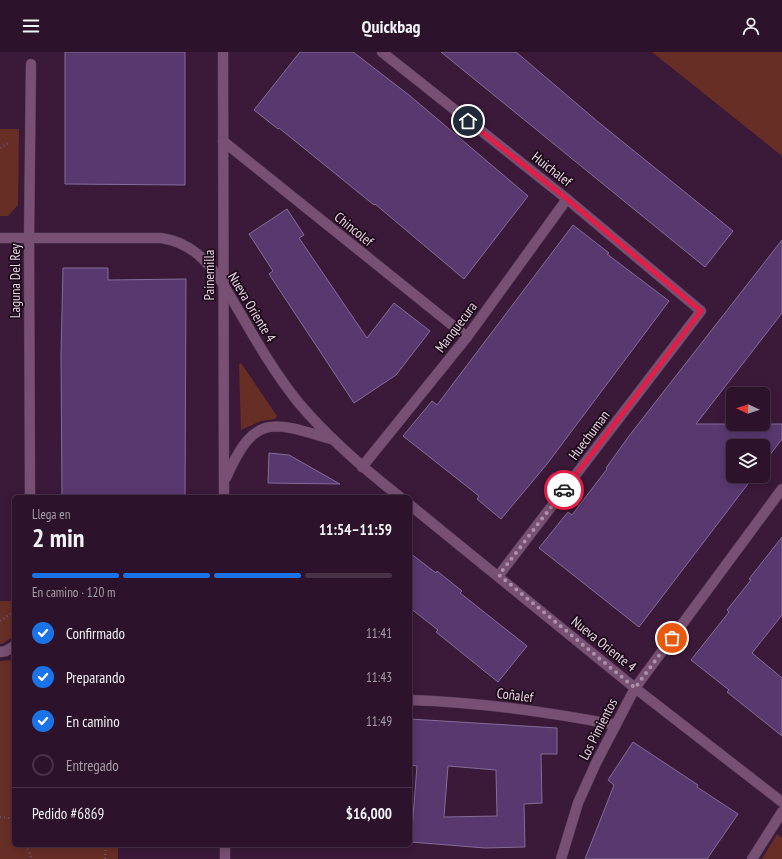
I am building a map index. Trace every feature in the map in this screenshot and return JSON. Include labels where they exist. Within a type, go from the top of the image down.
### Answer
[{"type":"street","name":"Painemilla","points":[[223,52],[224,495]]},
{"type":"street","name":"Huichalef","points":[[382,52],[567,199],[701,311]]},
{"type":"street","name":"Laguna Del Rey","points":[[30,495],[29,238],[31,64]]},
{"type":"street","name":"Chincolef","points":[[223,142],[466,338]]},
{"type":"street","name":"Manquecura","points":[[362,467],[466,338],[567,199]]},
{"type":"street","name":"Nueva Oriente 4","points":[[0,238],[161,238],[173,240],[193,250],[214,270],[275,370],[298,402],[332,439],[362,467],[397,495]]},
{"type":"street","name":"Huechuman","points":[[499,575],[701,311]]},
{"type":"street","name":"Nueva Oriente 4","points":[[224,481],[246,440],[264,428],[283,426],[332,439]]},
{"type":"street","name":"Los Pimientos","points":[[561,859],[578,803],[596,763],[635,688],[782,489]]},
{"type":"street","name":"Nueva Oriente 4","points":[[412,507],[499,575],[635,688],[782,802]]},
{"type":"street","points":[[0,652],[6,651],[12,647]]},
{"type":"street","name":"Coñalef","points":[[412,700],[441,701],[530,711],[616,725]]},
{"type":"street","points":[[752,859],[782,812]]},
{"type":"street","points":[[225,847],[225,859]]},
{"type":"path","points":[[0,621],[12,613]]},
{"type":"path","points":[[0,817],[8,818],[12,821]]},
{"type":"path","points":[[27,847],[32,859]]},
{"type":"path","points":[[105,859],[106,847]]},
{"type":"shaded area","points":[[652,52],[782,52],[782,156]]},
{"type":"shaded area","points":[[0,129],[19,129],[18,205],[8,216],[0,216]]},
{"type":"shaded area","points":[[241,363],[277,416],[275,419],[261,421],[241,430],[239,365]]},
{"type":"shaded area","points":[[0,601],[12,601],[12,637],[0,644]]},
{"type":"shaded area","points":[[12,660],[12,847],[118,847],[118,859],[0,859],[0,661]]},
{"type":"shaded area","points":[[777,834],[782,838],[782,859],[762,859]]},
{"type":"building","points":[[65,52],[185,52],[185,185],[65,184]]},
{"type":"building","points":[[300,52],[353,52],[409,95],[528,196],[464,279],[375,204],[374,205],[279,128],[278,129],[254,110]]},
{"type":"building","points":[[441,52],[516,52],[597,121],[733,231],[705,267]]},
{"type":"building","points":[[287,209],[304,235],[299,238],[367,338],[394,303],[430,331],[396,375],[354,403],[269,274],[273,271],[249,234]]},
{"type":"building","points":[[573,225],[609,253],[607,254],[669,301],[547,464],[501,519],[477,499],[479,496],[403,436],[432,401],[437,405]]},
{"type":"building","points":[[782,240],[782,313],[696,424],[726,424],[726,431],[770,431],[770,424],[782,424],[782,439],[770,455],[770,439],[726,439],[726,483],[749,483],[639,627],[539,548],[568,512],[572,515],[607,469],[606,468],[629,436]]},
{"type":"building","points":[[63,268],[108,268],[108,280],[186,279],[185,495],[62,495],[61,355]]},
{"type":"building","points":[[269,453],[289,455],[340,484],[268,483]]},
{"type":"building","points":[[782,537],[782,615],[752,653],[782,678],[782,736],[727,692],[729,690],[691,660],[729,612],[727,610]]},
{"type":"building","points":[[412,555],[436,573],[437,571],[462,591],[460,593],[527,646],[498,682],[436,632],[438,630],[412,610]]},
{"type":"building","points":[[412,719],[557,728],[557,754],[541,754],[542,803],[524,804],[525,847],[485,848],[412,842],[417,766],[412,765]],"holes":[[[448,766],[496,770],[497,816],[444,817]]]},
{"type":"building","points":[[633,742],[698,785],[697,787],[738,814],[707,859],[585,859],[614,785],[608,780]]},
{"type":"way so far","points":[[564,490],[499,575],[635,688],[672,638]]},
{"type":"route","points":[[468,121],[567,199],[701,311],[564,490]]}]
